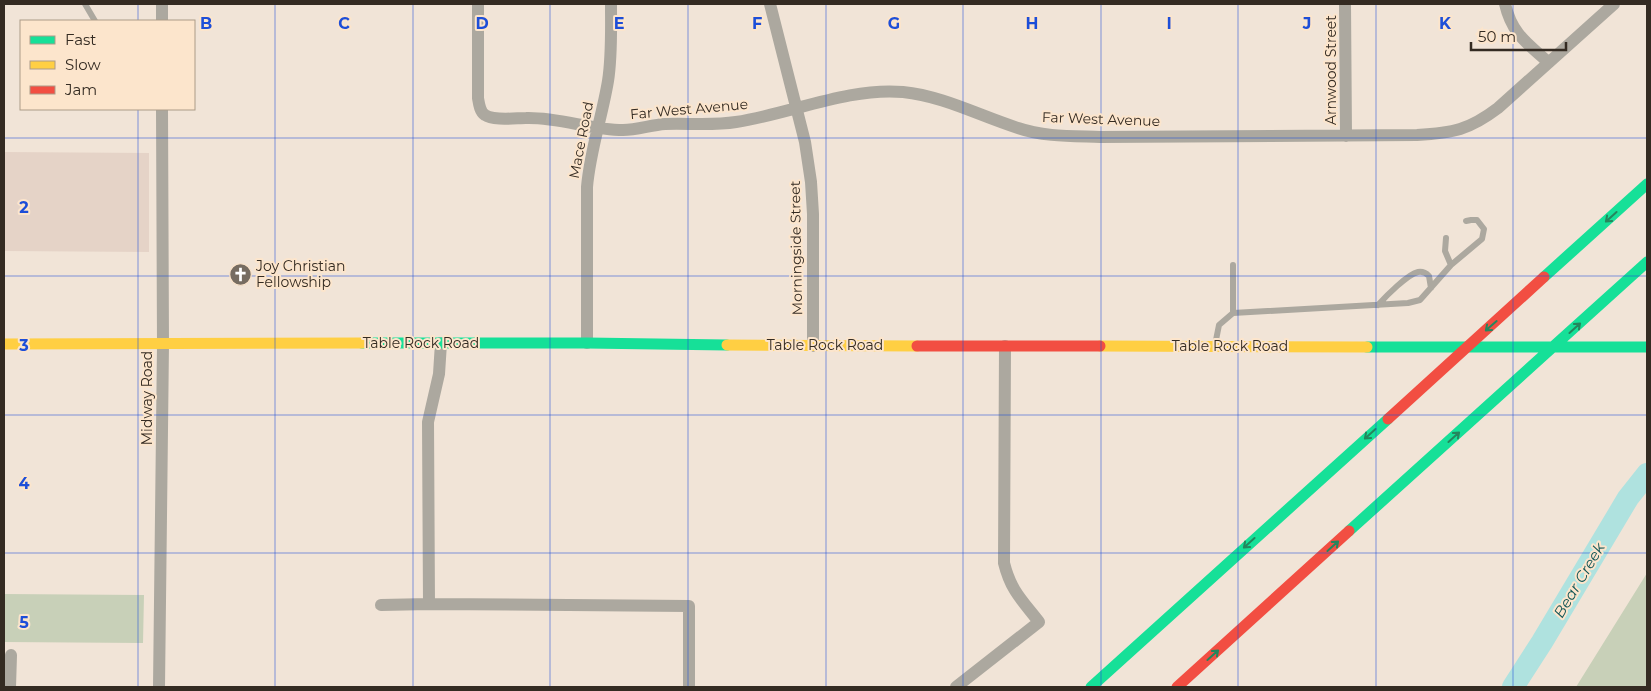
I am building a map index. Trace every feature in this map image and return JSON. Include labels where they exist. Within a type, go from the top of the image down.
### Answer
[{"type":"main road","points":[[1090,687],[1647,184]]},
{"type":"main road","points":[[1177,687],[1647,262]]},
{"type":"main road","name":"Table Rock Road","points":[[4,344],[587,343],[813,346],[1647,347]]},
{"type":"street","points":[[162,4],[162,20]]},
{"type":"street","name":"Far West Avenue","points":[[478,4],[478,98],[484,115],[492,118],[542,119],[623,130],[663,124],[710,125],[737,122],[828,100],[880,92],[903,92],[944,101],[1020,129],[1057,135],[1100,137],[1445,134],[1466,128],[1482,120],[1498,108],[1614,4]]},
{"type":"street","name":"Mace Road","points":[[587,343],[586,187],[608,80],[611,4]]},
{"type":"street","name":"Morningside Street","points":[[770,4],[806,142],[813,214],[813,346]]},
{"type":"street","name":"Arnwood Street","points":[[1345,4],[1346,136]]},
{"type":"street","points":[[1505,4],[1508,19],[1518,34],[1548,62]]},
{"type":"street","name":"Midway Road","points":[[159,687],[163,344],[162,110]]},
{"type":"street","points":[[429,604],[428,422],[439,374],[441,343]]},
{"type":"street","points":[[956,687],[1040,622],[1016,593],[1008,579],[1004,563],[1005,346]]},
{"type":"street","points":[[381,605],[689,606],[689,687]]},
{"type":"street","points":[[10,687],[11,655]]},
{"type":"lane","points":[[85,4],[94,20]]},
{"type":"lane","points":[[1214,346],[1219,325],[1233,313],[1408,303],[1420,300],[1451,264],[1482,239],[1484,229],[1477,220],[1466,221]]},
{"type":"lane","points":[[1446,238],[1445,251],[1451,264]]},
{"type":"lane","points":[[1233,265],[1233,313]]},
{"type":"lane","points":[[1378,305],[1393,289],[1418,272],[1425,272],[1429,276],[1431,288]]},
{"type":"shaded area","points":[[4,152],[149,153],[149,252],[4,251]]},
{"type":"green space","points":[[1647,573],[1647,687],[1576,687]]},
{"type":"green space","points":[[4,594],[144,595],[143,643],[4,642]]},
{"type":"waterway","name":"Bear Creek","points":[[1513,687],[1628,498],[1647,474]]},
{"type":"traffic: fast","points":[[1544,277],[1647,184]]},
{"type":"traffic: fast","points":[[1349,531],[1647,262]]},
{"type":"traffic: fast","points":[[362,343],[727,345]]},
{"type":"traffic: fast","points":[[1367,347],[1647,347]]},
{"type":"traffic: fast","points":[[1091,687],[1388,419]]},
{"type":"traffic: slow","points":[[4,344],[362,343]]},
{"type":"traffic: slow","points":[[727,345],[917,346]]},
{"type":"traffic: slow","points":[[1100,346],[1367,347]]},
{"type":"traffic: jam","points":[[1388,419],[1544,277]]},
{"type":"traffic: jam","points":[[917,346],[1100,346]]},
{"type":"traffic: jam","points":[[1177,687],[1349,531]]},
{"type":"place","name":"Joy Christian Fellowship","points":[[240,274]]}]
